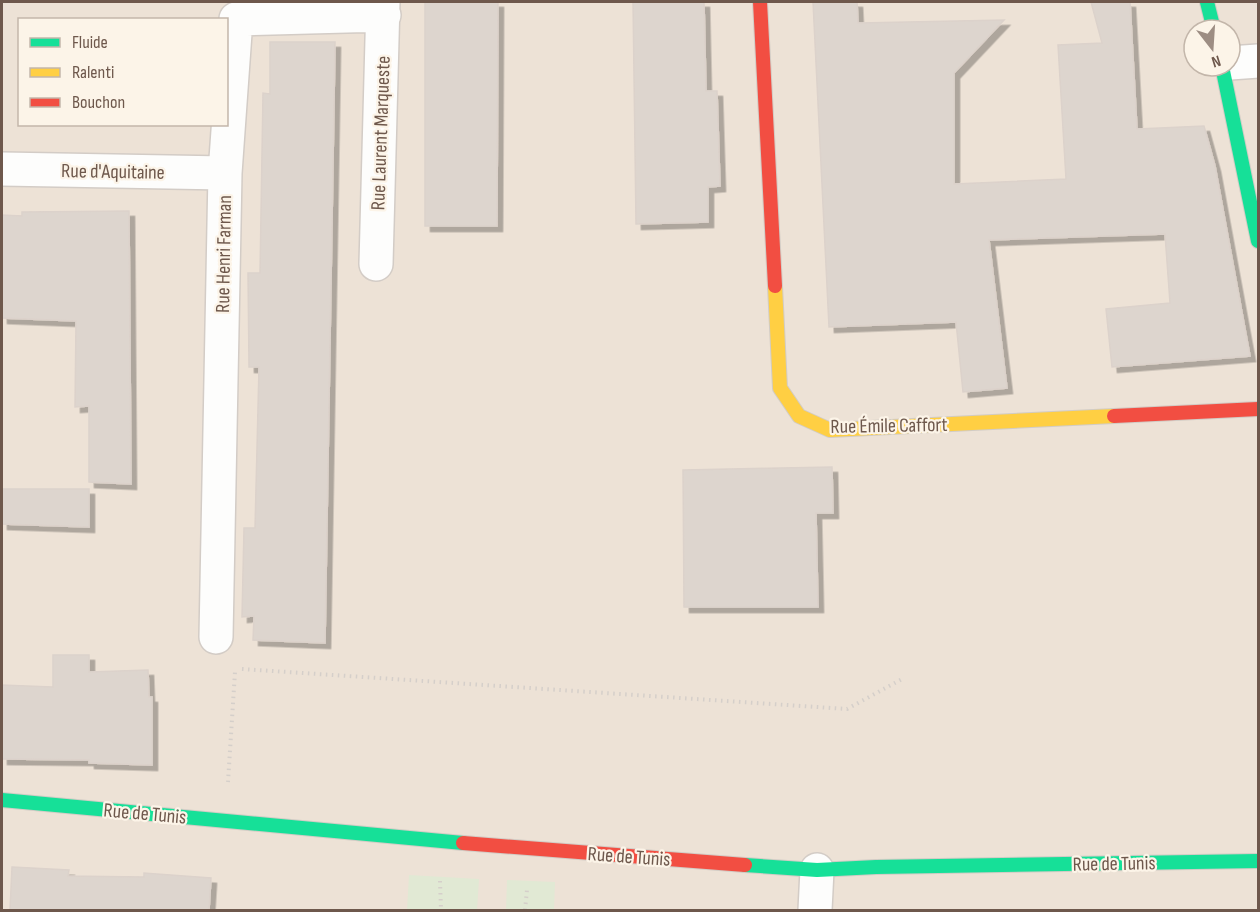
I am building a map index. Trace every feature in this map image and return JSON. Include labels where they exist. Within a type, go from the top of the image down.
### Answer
[{"type":"street","name":"Rue Émile Caffort","points":[[760,2],[780,388],[799,417],[831,430],[1258,409]]},
{"type":"street","points":[[1207,2],[1211,18]]},
{"type":"street","name":"Rue Henri Farman","points":[[216,638],[225,173],[236,19],[383,8]]},
{"type":"street","name":"Rue Laurent Marqueste","points":[[376,264],[383,8]]},
{"type":"street","points":[[1242,62],[1258,61]]},
{"type":"street","points":[[1224,78],[1258,241]]},
{"type":"street","name":"Rue d'Aquitaine","points":[[2,169],[225,173]]},
{"type":"street","name":"Rue de Tunis","points":[[2,800],[528,849],[817,870],[1258,861]]},
{"type":"street","points":[[815,910],[817,870]]},
{"type":"path","points":[[226,821],[235,669],[847,709],[904,678]]},
{"type":"shaded area","points":[[2,2],[1258,2],[1258,910],[2,910]]},
{"type":"green space","points":[[409,875],[479,879],[477,910],[407,910]]},
{"type":"green space","points":[[507,880],[555,882],[554,910],[506,910]]},
{"type":"building","points":[[425,2],[498,2],[497,226],[425,226]]},
{"type":"building","points":[[633,2],[704,2],[706,91],[717,91],[720,186],[708,187],[708,222],[636,224]]},
{"type":"building","points":[[813,2],[857,2],[858,23],[1004,20],[954,73],[954,184],[1066,179],[1058,45],[1102,43],[1091,2],[1130,2],[1137,129],[1204,126],[1215,166],[1250,356],[1112,367],[1106,309],[1170,303],[1165,234],[989,240],[1007,388],[963,392],[956,322],[829,327]]},
{"type":"building","points":[[270,42],[335,42],[325,643],[253,640],[254,616],[242,617],[244,528],[255,528],[259,367],[249,367],[248,273],[260,273],[263,93],[270,94]]},
{"type":"building","points":[[129,211],[131,484],[89,482],[89,406],[75,407],[76,321],[2,318],[2,215],[22,216],[22,212]]},
{"type":"building","points":[[832,467],[833,513],[816,513],[818,607],[684,607],[683,470]]},
{"type":"building","points":[[2,489],[89,489],[89,527],[2,524]]},
{"type":"building","points":[[53,655],[89,655],[89,672],[148,670],[149,697],[152,697],[152,765],[89,763],[89,760],[2,759],[2,685],[53,687]]},
{"type":"building","points":[[12,867],[69,870],[68,876],[144,877],[144,873],[211,878],[209,910],[10,910]]},
{"type":"traffic: fast","points":[[1207,2],[1211,18]]},
{"type":"traffic: fast","points":[[1224,78],[1258,241]]},
{"type":"traffic: fast","points":[[2,800],[463,843]]},
{"type":"traffic: fast","points":[[745,865],[817,870],[1258,861]]},
{"type":"traffic: slow","points":[[775,286],[780,388],[799,416],[830,430],[1114,416]]},
{"type":"traffic: jam","points":[[760,2],[775,286]]},
{"type":"traffic: jam","points":[[1114,416],[1258,409]]},
{"type":"traffic: jam","points":[[463,843],[745,865]]}]
